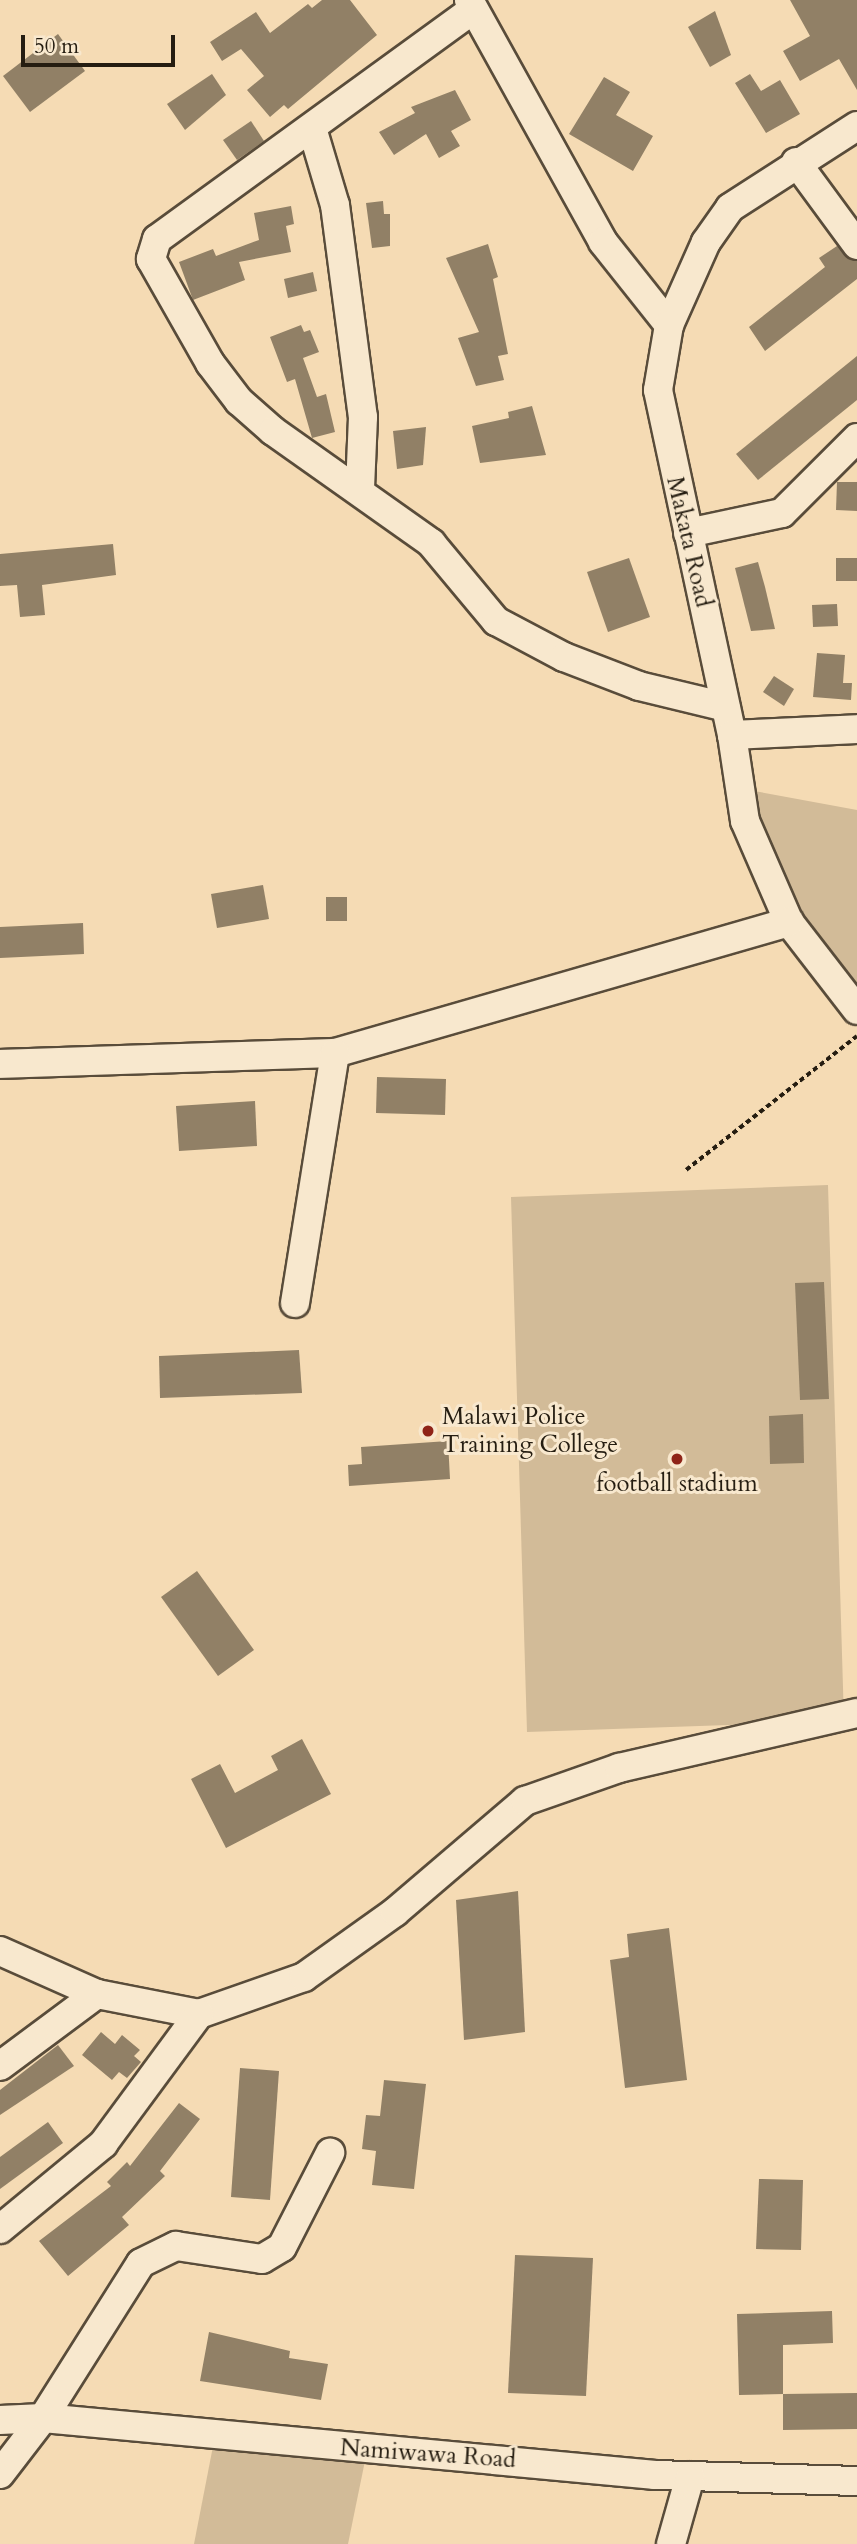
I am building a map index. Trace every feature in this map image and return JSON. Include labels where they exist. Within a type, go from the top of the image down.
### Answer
[{"type":"street","points":[[669,325],[603,242],[470,5],[312,128],[157,239],[151,259],[210,363],[239,401],[272,431],[360,490],[431,543],[496,621],[524,638],[639,686],[726,707]]},
{"type":"street","name":"Makata Road","points":[[857,126],[796,162],[730,208],[706,242],[669,325],[659,407],[732,735],[745,821],[789,922],[857,1010]]},
{"type":"street","points":[[312,128],[335,205],[363,417],[360,490]]},
{"type":"street","points":[[796,162],[857,245]]},
{"type":"street","points":[[688,533],[782,513],[857,438]]},
{"type":"street","points":[[732,735],[857,729]]},
{"type":"street","points":[[0,1064],[335,1053],[789,922]]},
{"type":"street","points":[[295,1303],[335,1053]]},
{"type":"street","points":[[0,1951],[97,1994],[200,2014],[304,1977],[395,1912],[525,1801],[619,1768],[857,1713]]},
{"type":"street","points":[[0,2066],[97,1994]]},
{"type":"street","points":[[0,2229],[103,2144],[200,2014]]},
{"type":"street","points":[[0,2474],[43,2418],[141,2263],[176,2246],[262,2259],[282,2247],[330,2153]]},
{"type":"street","name":"Namiwawa Road","points":[[0,2420],[43,2418],[691,2477],[857,2482]]},
{"type":"street","points":[[671,2544],[691,2477]]},
{"type":"path","points":[[685,1170],[857,1036]]},
{"type":"shaded area","points":[[738,788],[857,810],[857,1010],[789,922]]},
{"type":"shaded area","name":"football stadium","points":[[828,1185],[844,1721],[527,1732],[511,1197]]},
{"type":"shaded area","points":[[215,2436],[367,2451],[348,2544],[194,2544]]},
{"type":"building","points":[[322,0],[350,0],[377,35],[288,109],[284,105],[270,117],[247,90],[264,76],[241,49],[222,61],[210,42],[256,12],[270,33],[308,4],[312,8]]},
{"type":"building","points":[[790,0],[857,0],[857,90],[839,59],[800,81],[783,51],[810,36]]},
{"type":"building","points":[[715,11],[731,55],[710,67],[688,27]]},
{"type":"building","points":[[58,34],[85,71],[30,112],[3,76]]},
{"type":"building","points":[[212,74],[226,95],[185,130],[167,104]]},
{"type":"building","points":[[750,74],[761,91],[780,80],[800,114],[766,133],[735,83]]},
{"type":"building","points":[[604,77],[630,92],[616,115],[653,136],[633,171],[569,134]]},
{"type":"building","points":[[455,90],[471,120],[451,131],[460,146],[439,158],[426,134],[394,155],[379,132],[415,113],[411,107]]},
{"type":"building","points":[[251,121],[264,141],[237,160],[223,140]]},
{"type":"building","points":[[383,201],[384,214],[390,214],[390,246],[372,248],[366,203]]},
{"type":"building","points":[[291,206],[294,224],[286,226],[291,252],[239,262],[245,280],[193,300],[179,262],[213,249],[216,256],[259,240],[254,213]]},
{"type":"building","points":[[488,244],[498,277],[493,279],[508,354],[498,356],[504,380],[476,386],[458,338],[479,332],[446,258]]},
{"type":"building","points":[[837,246],[857,261],[857,279],[765,351],[749,327],[825,267],[819,258]]},
{"type":"building","points":[[313,272],[317,291],[288,298],[284,279]]},
{"type":"building","points":[[301,325],[304,332],[310,330],[319,352],[303,358],[317,397],[326,394],[335,432],[312,438],[295,379],[287,382],[270,337]]},
{"type":"building","points":[[857,356],[857,400],[758,480],[736,454]]},
{"type":"building","points":[[532,406],[546,455],[480,463],[472,426],[509,418],[508,412]]},
{"type":"building","points":[[426,427],[423,465],[397,469],[393,431]]},
{"type":"building","points":[[837,482],[857,482],[857,511],[836,510]]},
{"type":"building","points":[[113,544],[116,575],[42,585],[45,615],[20,617],[17,585],[0,586],[0,554]]},
{"type":"building","points":[[629,558],[650,617],[608,632],[587,572]]},
{"type":"building","points":[[836,558],[857,558],[857,581],[836,581]]},
{"type":"building","points":[[758,562],[775,629],[751,631],[735,568]]},
{"type":"building","points":[[837,604],[838,626],[813,627],[812,605]]},
{"type":"building","points":[[817,653],[845,655],[843,683],[852,683],[851,700],[813,697]]},
{"type":"building","points":[[774,676],[794,689],[784,706],[763,692]]},
{"type":"building","points":[[263,885],[269,919],[217,928],[211,894]]},
{"type":"building","points":[[326,897],[347,897],[347,921],[326,921]]},
{"type":"building","points":[[83,923],[84,954],[0,958],[0,927]]},
{"type":"building","points":[[377,1077],[446,1079],[445,1115],[376,1113]]},
{"type":"building","points":[[255,1101],[257,1146],[179,1151],[176,1106]]},
{"type":"building","points":[[824,1282],[829,1399],[800,1400],[795,1283]]},
{"type":"building","points":[[299,1350],[302,1393],[160,1398],[159,1356]]},
{"type":"building","points":[[803,1414],[804,1463],[770,1464],[769,1416]]},
{"type":"building","points":[[448,1441],[450,1479],[349,1486],[348,1465],[362,1464],[361,1447]]},
{"type":"building","points":[[197,1571],[254,1650],[218,1676],[161,1597]]},
{"type":"building","points":[[302,1739],[331,1794],[226,1848],[191,1779],[220,1764],[235,1793],[278,1770],[271,1756]]},
{"type":"building","points":[[518,1891],[525,2032],[464,2040],[456,1900]]},
{"type":"building","points":[[669,1928],[687,2080],[625,2088],[610,1960],[629,1957],[627,1934]]},
{"type":"building","points":[[101,2032],[115,2044],[122,2035],[140,2050],[134,2056],[141,2062],[127,2078],[119,2072],[112,2080],[82,2055]]},
{"type":"building","points":[[58,2045],[74,2066],[0,2115],[0,2090]]},
{"type":"building","points":[[240,2068],[279,2071],[270,2200],[231,2197]]},
{"type":"building","points":[[384,2080],[426,2084],[414,2189],[372,2185],[376,2151],[362,2149],[366,2115],[380,2116]]},
{"type":"building","points":[[179,2103],[200,2119],[160,2171],[165,2176],[122,2217],[129,2225],[68,2276],[39,2241],[111,2186],[107,2182],[127,2162],[130,2166]]},
{"type":"building","points":[[48,2122],[63,2143],[0,2189],[0,2157]]},
{"type":"building","points":[[759,2179],[803,2180],[801,2250],[756,2249]]},
{"type":"building","points":[[515,2255],[593,2258],[586,2396],[508,2393]]},
{"type":"building","points":[[832,2311],[833,2343],[783,2345],[783,2394],[739,2395],[737,2314]]},
{"type":"building","points":[[209,2332],[290,2351],[289,2358],[328,2364],[321,2400],[200,2381]]},
{"type":"building","points":[[857,2393],[857,2429],[783,2430],[783,2394]]},
{"type":"place","name":"Malawi Police Training College","points":[[428,1431]]},
{"type":"place","name":"football stadium","points":[[677,1459]]}]
